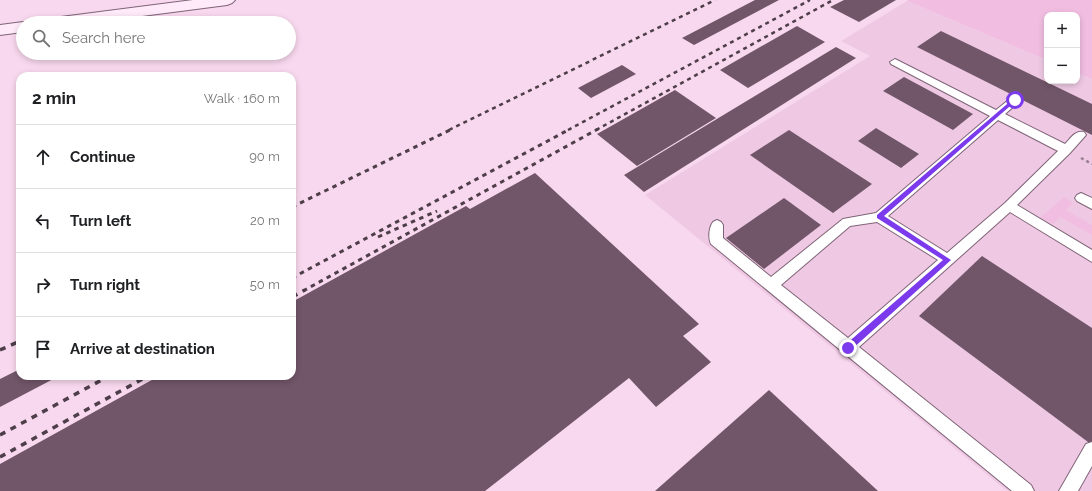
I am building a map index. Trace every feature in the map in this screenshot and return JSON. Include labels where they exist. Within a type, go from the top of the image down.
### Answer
[{"type":"main road","points":[[106,16],[227,0]]},
{"type":"main road","points":[[0,30],[16,28]]},
{"type":"lane","points":[[894,62],[1066,150]]},
{"type":"lane","points":[[771,285],[847,222],[879,217],[1015,100]]},
{"type":"lane","points":[[848,348],[1009,206],[1080,135]]},
{"type":"lane","points":[[1009,206],[1092,257]]},
{"type":"lane","points":[[879,217],[948,260]]},
{"type":"lane","points":[[718,225],[716,240],[1024,491]]},
{"type":"lane","points":[[1068,491],[1092,450]]},
{"type":"shaded area","points":[[1092,0],[1092,79],[1080,74],[1080,12],[1044,12],[1044,59],[907,1]]},
{"type":"shaded area","points":[[907,1],[1044,59],[1044,84],[1080,84],[1080,74],[1092,79],[1092,491],[1007,491],[645,195],[870,56],[841,41]]},
{"type":"shaded area","points":[[1064,197],[1073,203],[1066,210],[1092,225],[1092,235],[1060,217],[1053,224],[1040,218]]},
{"type":"building","points":[[755,0],[779,0],[694,45],[682,38]]},
{"type":"building","points":[[844,0],[896,0],[859,22],[830,7]]},
{"type":"building","points":[[797,26],[825,42],[748,88],[720,70]]},
{"type":"building","points":[[941,31],[1044,81],[1044,84],[1051,84],[1092,104],[1092,135],[917,47]]},
{"type":"building","points":[[836,47],[856,58],[644,192],[624,175]]},
{"type":"building","points":[[622,65],[636,74],[591,98],[578,88]]},
{"type":"building","points":[[904,77],[973,114],[953,130],[883,91]]},
{"type":"building","points":[[675,90],[716,118],[637,166],[597,134]]},
{"type":"building","points":[[876,128],[919,154],[901,168],[858,141]]},
{"type":"building","points":[[789,130],[872,184],[833,213],[750,155]]},
{"type":"building","points":[[535,173],[699,324],[683,336],[711,362],[656,407],[629,378],[485,491],[0,491],[0,464],[152,380],[296,380],[296,300],[466,206],[470,209]]},
{"type":"building","points":[[784,198],[821,225],[764,269],[726,238]]},
{"type":"building","points":[[982,256],[1092,328],[1092,445],[919,316]]},
{"type":"building","points":[[16,371],[16,380],[51,380],[0,407],[0,379]]},
{"type":"building","points":[[769,390],[878,491],[655,491]]},
{"type":"railway","points":[[449,130],[715,0]]},
{"type":"railway","points":[[568,130],[810,0]]},
{"type":"railway","points":[[596,130],[833,0]]},
{"type":"railway","points":[[296,205],[452,129]]},
{"type":"railway","points":[[296,276],[570,129]]},
{"type":"railway","points":[[303,291],[598,129]]},
{"type":"railway","points":[[378,237],[437,211]]},
{"type":"railway","points":[[296,295],[305,290]]},
{"type":"railway","points":[[0,350],[16,343]]},
{"type":"railway","points":[[0,435],[102,380]]},
{"type":"railway","points":[[0,457],[141,380]]},
{"type":"route","points":[[848,348],[948,260],[879,217],[1015,100]]}]
